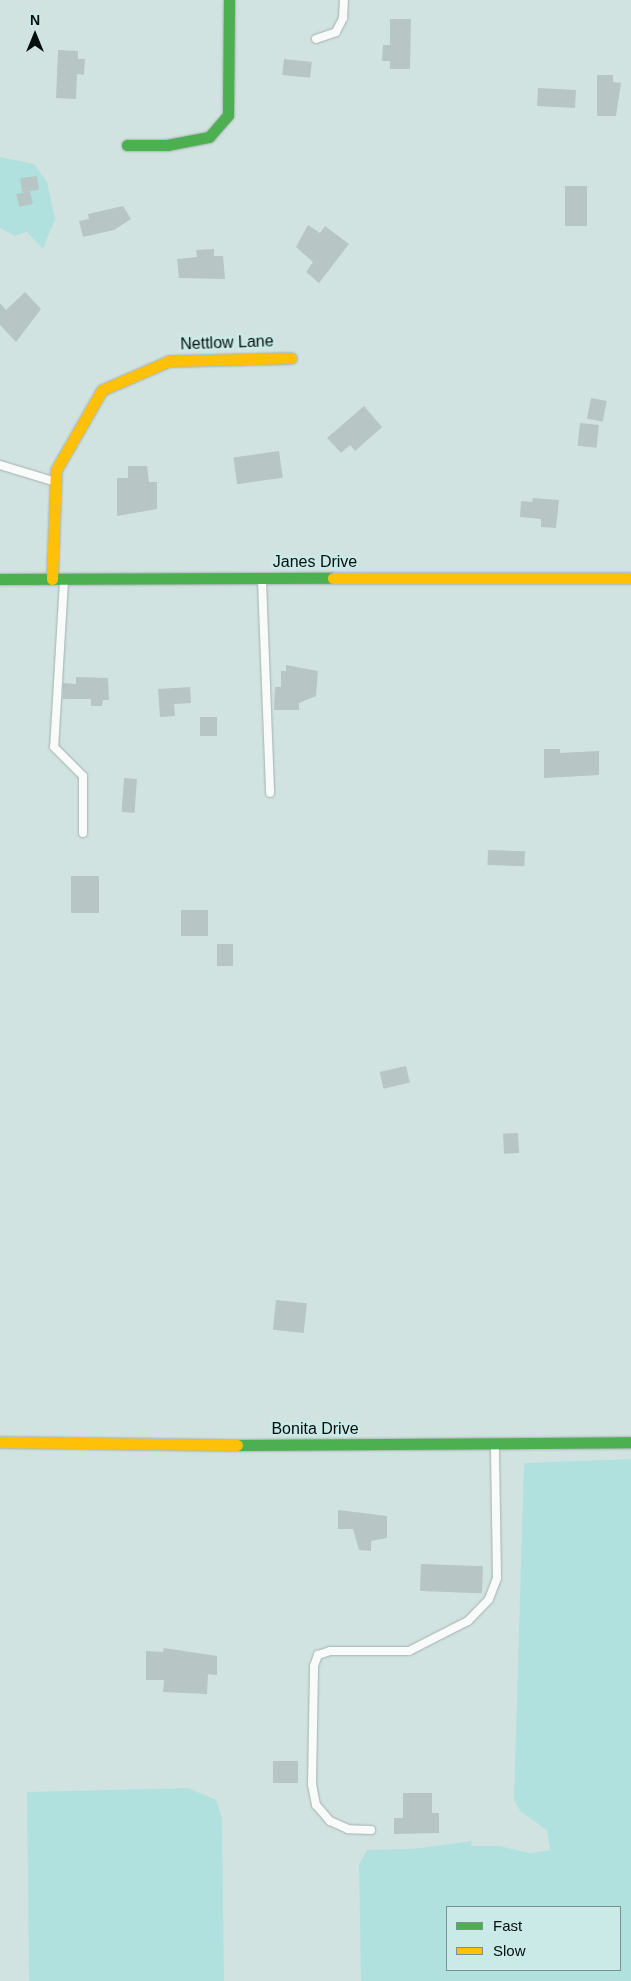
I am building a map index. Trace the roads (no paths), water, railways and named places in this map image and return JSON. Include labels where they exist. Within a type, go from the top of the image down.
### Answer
[{"type":"street","points":[[127,145],[166,145],[209,137],[228,115],[228,0]]},
{"type":"street","name":"Nettlow Lane","points":[[58,579],[56,470],[102,390],[169,361],[291,358]]},
{"type":"street","name":"Janes Drive","points":[[0,579],[631,578]]},
{"type":"street","name":"Bonita Drive","points":[[0,1442],[631,1442]]},
{"type":"lane","points":[[316,39],[336,32],[343,18],[344,0]]},
{"type":"lane","points":[[0,464],[55,482]]},
{"type":"lane","points":[[58,579],[54,747],[84,776],[83,833]]},
{"type":"lane","points":[[262,579],[270,793]]},
{"type":"lane","points":[[371,1830],[348,1829],[330,1821],[316,1805],[312,1784],[314,1666],[318,1655],[330,1651],[417,1648],[468,1620],[489,1599],[497,1578],[495,1443]]}]
